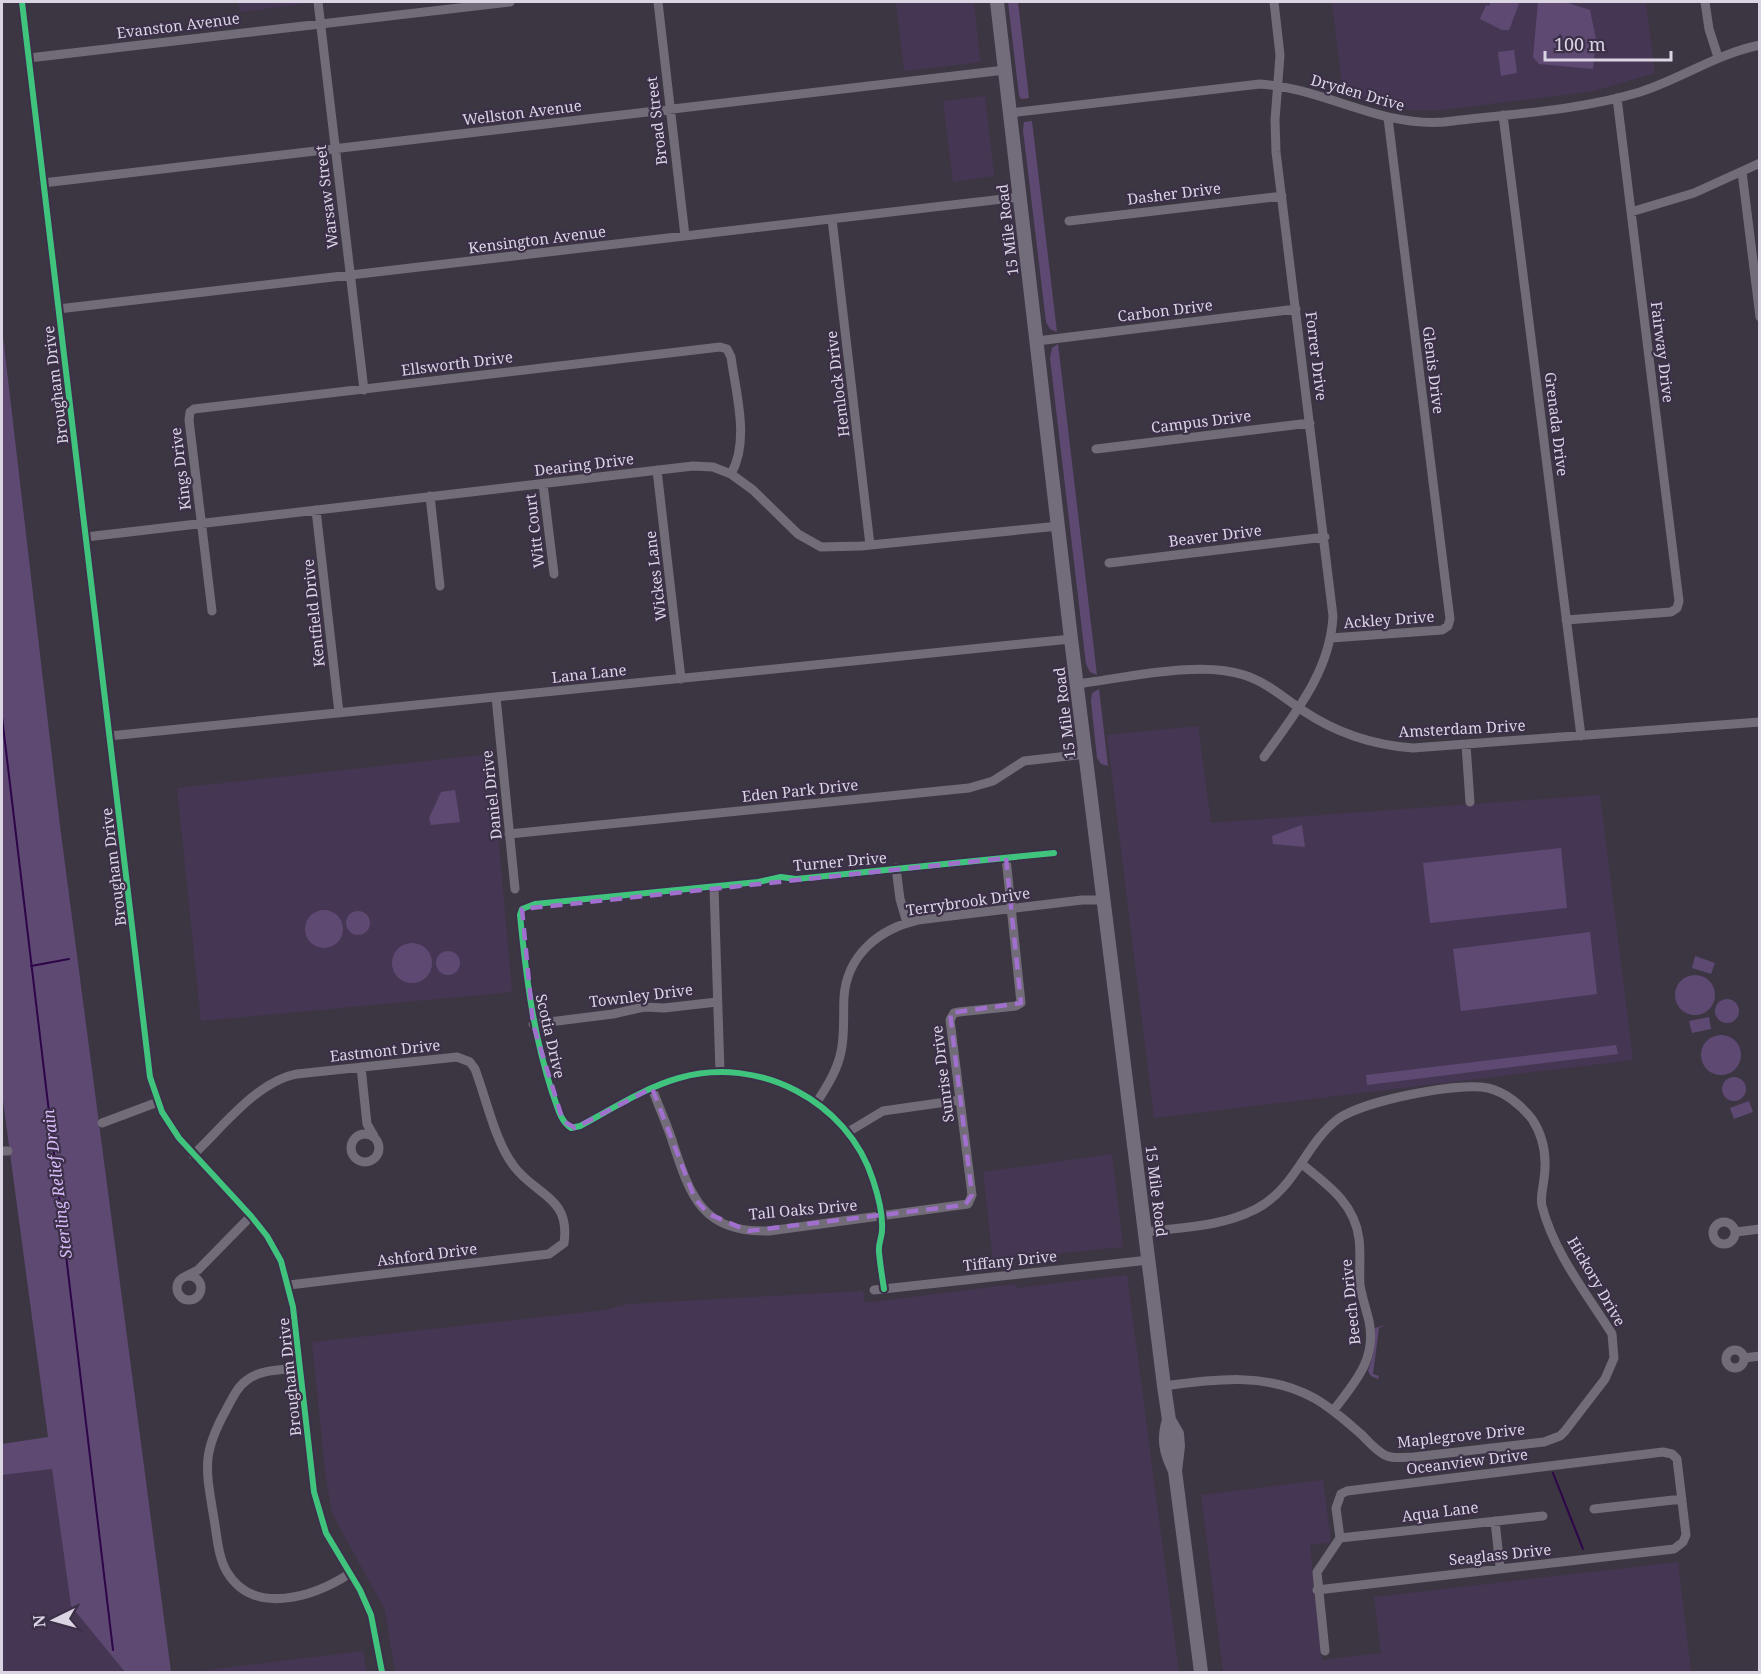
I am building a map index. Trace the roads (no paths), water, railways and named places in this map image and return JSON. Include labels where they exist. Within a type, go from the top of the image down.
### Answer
[{"type":"main road","name":"15 Mile Road","points":[[997,2],[1071,639],[1169,1420],[1164,1436],[1167,1454],[1175,1470],[1200,1672]]},
{"type":"street","name":"Brougham Drive","points":[[22,2],[149,1065],[158,1102],[170,1125],[193,1155],[251,1216],[276,1249],[289,1286],[314,1492],[320,1516],[334,1550],[371,1615],[382,1672]]},
{"type":"street","name":"Warsaw Street","points":[[318,2],[364,390]]},
{"type":"street","name":"Evanston Avenue","points":[[29,58],[510,2]]},
{"type":"street","name":"Broad Street","points":[[658,2],[685,236]]},
{"type":"street","name":"Forrer Drive","points":[[1264,757],[1299,708],[1321,671],[1330,638],[1332,604],[1275,131],[1280,87],[1280,55],[1274,2]]},
{"type":"street","points":[[1705,2],[1718,57]]},
{"type":"street","name":"Dryden Drive","points":[[1010,113],[1238,85],[1280,87],[1388,118],[1429,123],[1503,115],[1617,98],[1657,86],[1718,57],[1760,45]]},
{"type":"street","name":"Wellston Avenue","points":[[43,183],[1005,70]]},
{"type":"street","name":"Fairway Drive","points":[[1566,620],[1671,612],[1677,608],[1678,589],[1617,98]]},
{"type":"street","name":"Grenada Drive","points":[[1503,115],[1581,736]]},
{"type":"street","name":"Glenis Drive","points":[[1388,118],[1450,619],[1448,626]]},
{"type":"street","points":[[1631,212],[1676,200],[1760,164]]},
{"type":"street","points":[[1742,172],[1760,317]]},
{"type":"street","name":"Dasher Drive","points":[[1069,221],[1282,195]]},
{"type":"street","name":"Kensington Avenue","points":[[58,309],[1020,197]]},
{"type":"street","name":"Hemlock Drive","points":[[832,219],[870,545]]},
{"type":"street","name":"Carbon Drive","points":[[1037,341],[1296,309]]},
{"type":"street","name":"Ellsworth Drive","points":[[190,412],[720,347],[727,350],[731,357],[741,442],[740,457],[731,474]]},
{"type":"street","name":"Kings Drive","points":[[190,412],[212,611]]},
{"type":"street","name":"Campus Drive","points":[[1096,449],[1310,423]]},
{"type":"street","name":"Dearing Drive","points":[[86,537],[703,466],[731,474],[753,490],[798,534],[815,545],[830,548],[1059,526]]},
{"type":"street","name":"Wickes Lane","points":[[657,470],[681,679]]},
{"type":"street","name":"Witt Court","points":[[543,484],[554,574]]},
{"type":"street","points":[[430,496],[440,586]]},
{"type":"street","name":"Kentfield Drive","points":[[316,510],[339,713]]},
{"type":"street","name":"Beaver Drive","points":[[1109,563],[1325,537]]},
{"type":"street","name":"Ackley Drive","points":[[1330,638],[1442,630],[1448,626]]},
{"type":"street","name":"Lana Lane","points":[[109,736],[1071,639]]},
{"type":"street","name":"Amsterdam Drive","points":[[1077,684],[1203,669],[1222,669],[1256,679],[1336,730],[1380,745],[1413,748],[1760,722]]},
{"type":"street","name":"Daniel Drive","points":[[496,697],[515,889]]},
{"type":"street","points":[[1466,745],[1470,802]]},
{"type":"street","name":"Eden Park Drive","points":[[509,834],[969,788],[993,781],[1013,765],[1024,761],[1086,754]]},
{"type":"street","name":"Turner Drive","points":[[522,909],[535,904],[714,887],[781,877],[796,879],[1054,853]]},
{"type":"street","name":"Sunrise Drive","points":[[969,1202],[972,1195],[950,1024],[951,1016],[958,1012],[1016,1006],[1021,1003],[1006,858]]},
{"type":"street","points":[[896,868],[900,898],[907,923]]},
{"type":"street","points":[[714,887],[720,1072]]},
{"type":"street","name":"Terrybrook Drive","points":[[818,1102],[833,1078],[842,1051],[845,990],[850,971],[865,947],[874,939],[907,923],[1082,900],[1104,900]]},
{"type":"street","name":"Scotia Drive","points":[[522,909],[520,915],[533,1024],[559,1112],[571,1128],[580,1126],[652,1088]]},
{"type":"street","name":"Townley Drive","points":[[533,1024],[620,1013],[639,1007],[664,1008],[717,1002]]},
{"type":"street","name":"Eastmont Drive","points":[[193,1155],[261,1090],[277,1079],[297,1074],[457,1057],[470,1062],[475,1069],[508,1158],[514,1167],[548,1196],[559,1209],[565,1231],[564,1243]]},
{"type":"street","points":[[362,1067],[367,1124],[379,1143],[377,1156],[360,1160],[352,1155],[351,1147],[363,1134],[367,1124]]},
{"type":"street","points":[[652,1088],[681,1077],[720,1072],[754,1075],[778,1082],[818,1102],[848,1132],[872,1176],[881,1216]]},
{"type":"street","name":"Tall Oaks Drive","points":[[652,1088],[689,1190],[709,1214],[724,1223],[748,1231],[769,1231],[962,1206],[969,1202]]},
{"type":"street","name":"Hickory Drive","points":[[1302,1165],[1323,1133],[1350,1112],[1398,1097],[1458,1088],[1488,1088],[1511,1098],[1523,1108],[1540,1133],[1545,1162],[1542,1205],[1567,1263],[1612,1334],[1614,1358],[1611,1369],[1565,1431]]},
{"type":"street","points":[[848,1132],[883,1111],[960,1100]]},
{"type":"street","points":[[102,1123],[158,1102]]},
{"type":"street","points":[[363,1134],[374,1136]]},
{"type":"street","points":[[1145,1232],[1201,1226],[1244,1215],[1272,1199],[1302,1165]]},
{"type":"street","name":"Beech Drive","points":[[1302,1165],[1338,1194],[1353,1217],[1359,1240],[1360,1283],[1371,1344],[1365,1368],[1334,1411]]},
{"type":"street","points":[[198,1270],[200,1283],[198,1294],[192,1299],[184,1299],[178,1294],[177,1286],[180,1280],[198,1270],[251,1216]]},
{"type":"street","name":"Tiffany Drive","points":[[881,1216],[879,1289],[1149,1260]]},
{"type":"street","points":[[1736,1232],[1760,1229]]},
{"type":"street","name":"Ashford Drive","points":[[289,1286],[540,1256],[556,1251],[564,1243]]},
{"type":"street","points":[[186,1276],[194,1277],[200,1283]]},
{"type":"street","points":[[1744,1358],[1760,1356]]},
{"type":"street","points":[[300,1368],[268,1371],[246,1380],[233,1397],[213,1434],[207,1453],[206,1469],[220,1552],[226,1571],[238,1584],[252,1593],[272,1599],[309,1594],[349,1574]]},
{"type":"street","name":"Maplegrove Drive","points":[[1164,1386],[1230,1378],[1252,1379],[1307,1395],[1334,1411],[1383,1454],[1396,1458],[1544,1442],[1560,1436],[1565,1431]]},
{"type":"street","name":"Oceanview Drive","points":[[1340,1538],[1336,1508],[1341,1494],[1347,1491],[1667,1452],[1676,1457],[1686,1535],[1683,1542]]},
{"type":"street","points":[[1594,1509],[1682,1499]]},
{"type":"street","name":"Aqua Lane","points":[[1340,1538],[1543,1516]]},
{"type":"street","points":[[1495,1521],[1500,1567]]},
{"type":"street","points":[[1324,1651],[1317,1590],[1320,1566],[1340,1538]]},
{"type":"street","name":"Seaglass Drive","points":[[1317,1590],[1500,1567],[1507,1569],[1674,1549],[1683,1542]]},
{"type":"waterway","name":"Sterling Relief Drain","points":[[2,717],[113,1650]]},
{"type":"waterway","points":[[31,966],[69,959]]},
{"type":"waterway","points":[[1553,1473],[1583,1549]]}]
